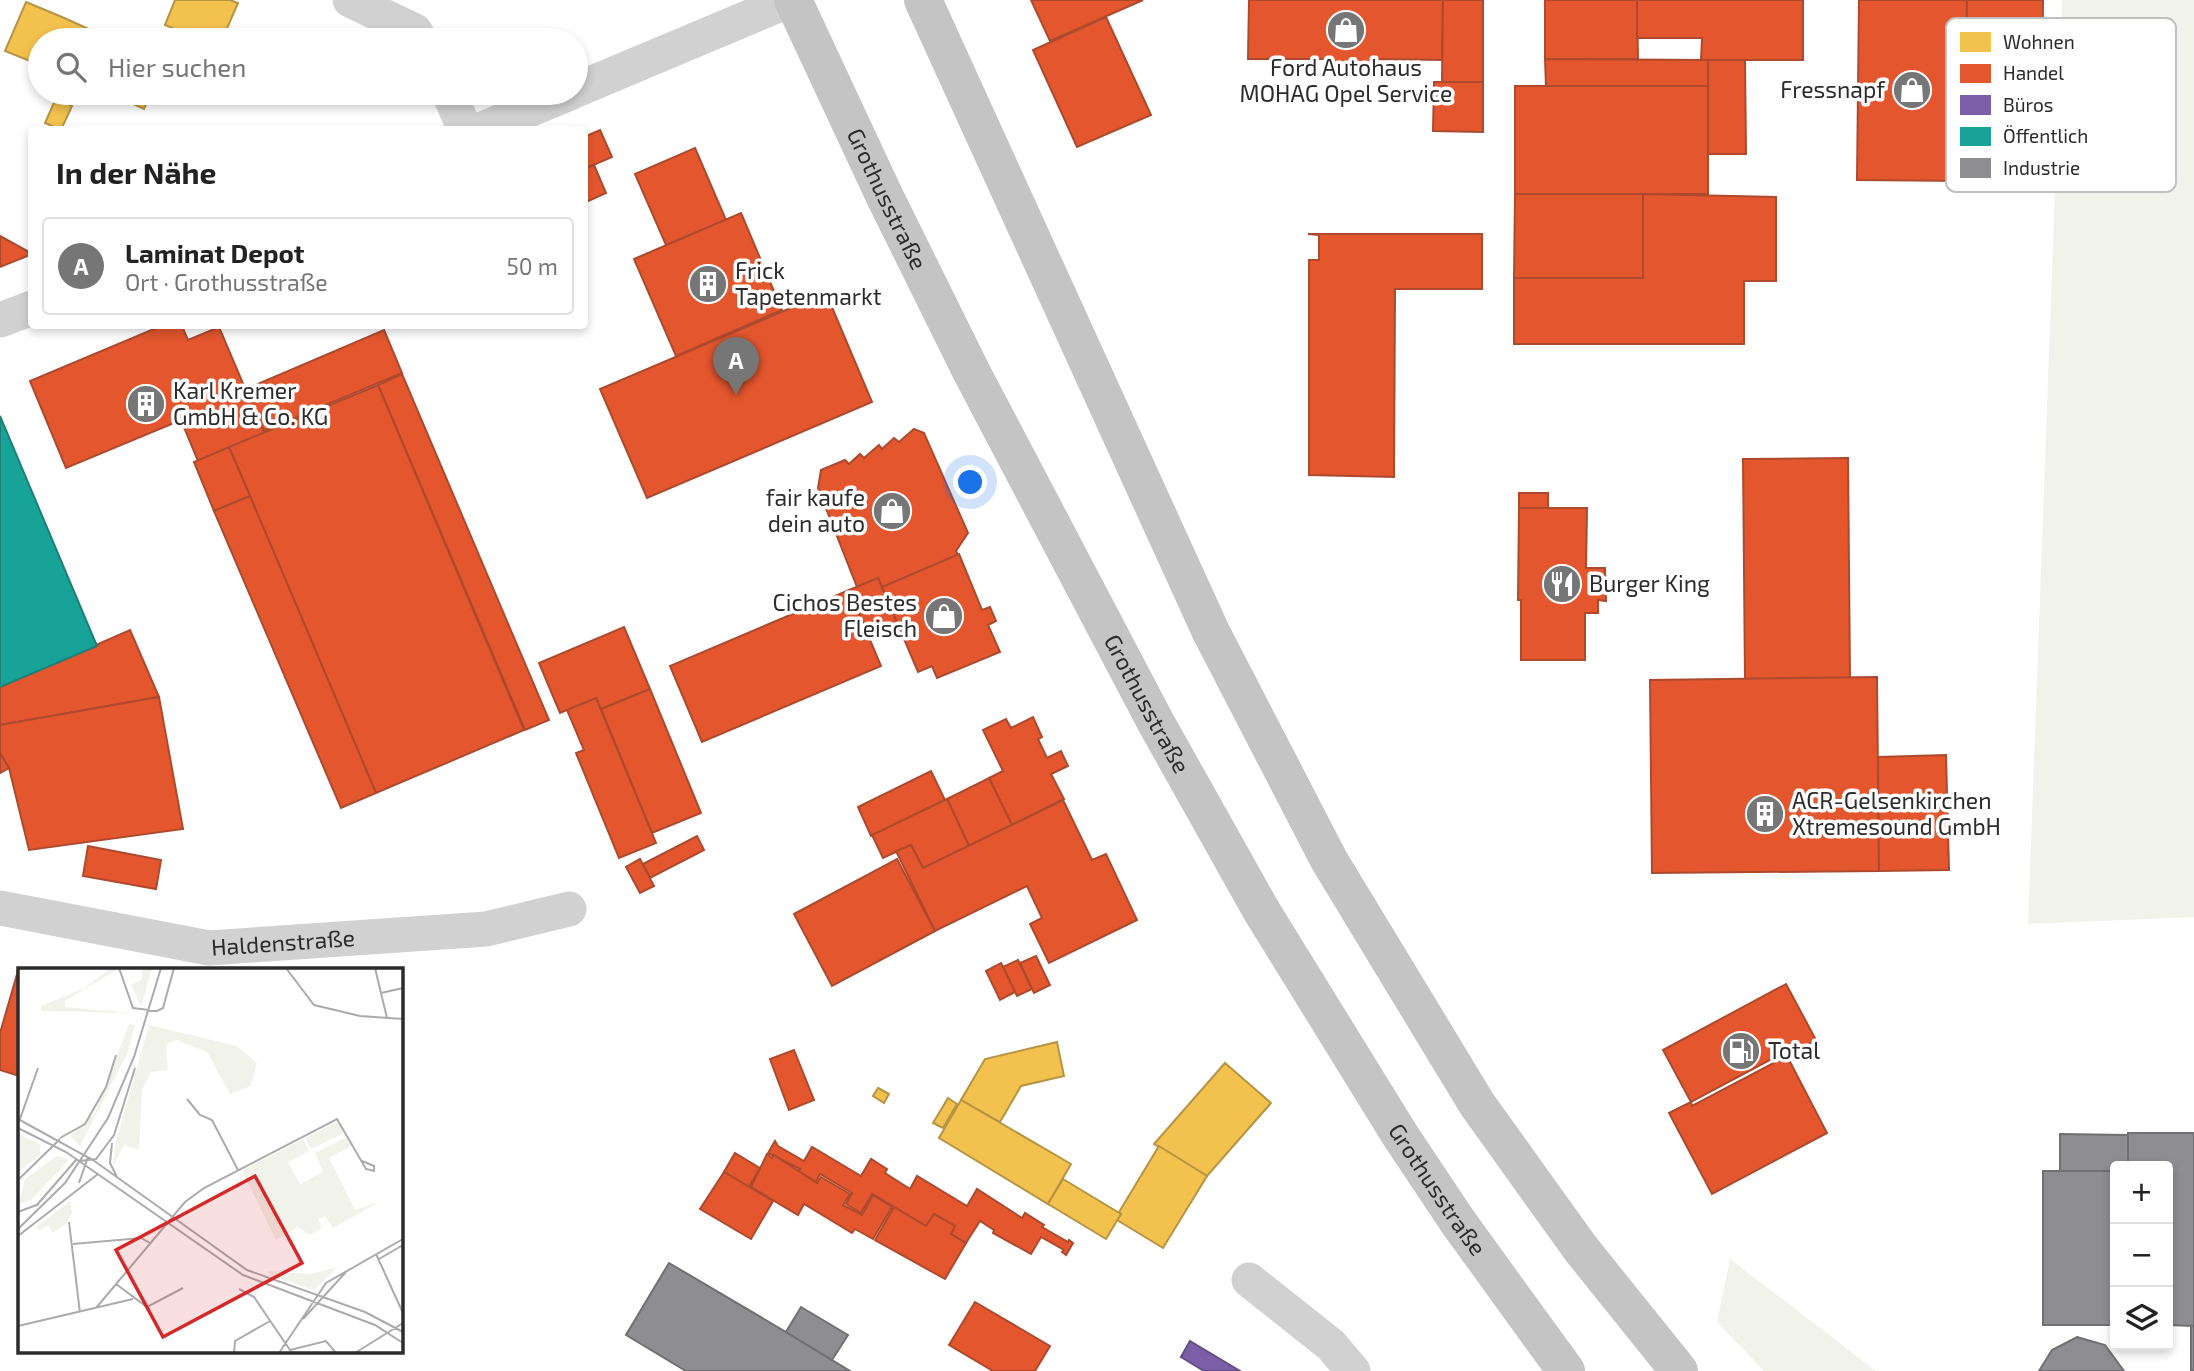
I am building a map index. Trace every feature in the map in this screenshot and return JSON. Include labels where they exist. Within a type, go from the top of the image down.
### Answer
[{"type":"main road","name":"Grothusstraße","points":[[792,0],[971,371],[1154,721],[1261,910],[1400,1135],[1458,1222],[1566,1371]]},
{"type":"main road","points":[[923,0],[1211,632],[1329,860],[1477,1104],[1581,1249],[1679,1371]]},
{"type":"street","points":[[350,0],[409,28]]},
{"type":"street","points":[[588,85],[792,0]]},
{"type":"street","points":[[454,105],[463,126]]},
{"type":"street","points":[[490,126],[541,105]]},
{"type":"street","points":[[0,320],[28,310]]},
{"type":"street","name":"Haldenstraße","points":[[0,908],[209,948],[486,929],[569,909]]},
{"type":"street","points":[[1249,1280],[1331,1345],[1353,1371]]},
{"type":"shaded area","points":[[2062,0],[2194,0],[2194,917],[2028,924],[2055,192],[2176,192],[2176,18],[2061,18]]},
{"type":"shaded area","points":[[1730,1259],[1876,1371],[1764,1371],[1717,1322]]},
{"type":"building: Wohnen","points":[[175,0],[230,0],[238,3],[227,28],[172,28],[165,25]]},
{"type":"building: Wohnen","points":[[26,2],[86,28],[28,28],[28,60],[5,51]]},
{"type":"building: Wohnen","points":[[53,105],[72,106],[63,126],[45,123]]},
{"type":"building: Wohnen","points":[[1057,1042],[1064,1076],[1021,1086],[1000,1122],[961,1100],[985,1059]]},
{"type":"building: Wohnen","points":[[1225,1063],[1271,1103],[1207,1176],[1154,1144]]},
{"type":"building: Wohnen","points":[[878,1088],[889,1094],[884,1103],[873,1096]]},
{"type":"building: Wohnen","points":[[948,1098],[957,1104],[943,1128],[933,1123]]},
{"type":"building: Wohnen","points":[[961,1100],[1071,1164],[1048,1204],[939,1138]]},
{"type":"building: Wohnen","points":[[1159,1146],[1207,1176],[1163,1248],[1117,1220],[1121,1214],[1119,1212]]},
{"type":"building: Wohnen","points":[[1063,1179],[1121,1214],[1106,1239],[1048,1204]]},
{"type":"building: Handel","points":[[1031,0],[1143,0],[1050,41]]},
{"type":"building: Handel","name":"Ford Autohaus MOHAG Opel Service","points":[[1249,0],[1443,0],[1442,60],[1375,59],[1375,70],[1330,70],[1330,59],[1248,59]]},
{"type":"building: Handel","points":[[1443,0],[1483,0],[1483,82],[1442,82]]},
{"type":"building: Handel","points":[[1545,0],[1637,0],[1638,59],[1545,59]]},
{"type":"building: Handel","points":[[1637,0],[1803,0],[1803,60],[1701,60],[1702,38],[1637,38]]},
{"type":"building: Handel","name":"Fressnapf","points":[[1859,0],[1967,0],[1967,18],[1946,18],[1946,181],[1857,180]]},
{"type":"building: Handel","points":[[1967,0],[2043,0],[2043,18],[1967,18]]},
{"type":"building: Handel","points":[[1106,17],[1151,115],[1077,147],[1033,50]]},
{"type":"building: Handel","points":[[1545,59],[1708,60],[1708,86],[1546,86]]},
{"type":"building: Handel","points":[[1708,60],[1745,60],[1746,154],[1708,154]]},
{"type":"building: Handel","points":[[1434,82],[1483,82],[1483,132],[1433,131]]},
{"type":"building: Handel","points":[[1515,86],[1708,86],[1708,194],[1515,194]]},
{"type":"building: Handel","points":[[600,130],[612,157],[588,167],[588,135]]},
{"type":"building: Handel","points":[[695,148],[726,220],[666,245],[635,174]]},
{"type":"building: Handel","points":[[594,165],[606,193],[588,201],[588,167]]},
{"type":"building: Handel","points":[[1515,194],[1643,194],[1643,278],[1514,278]]},
{"type":"building: Handel","points":[[1643,194],[1776,197],[1776,281],[1744,281],[1744,344],[1514,344],[1514,278],[1643,278]]},
{"type":"building: Handel","name":"Frick Tapetenmarkt","points":[[741,213],[782,310],[676,356],[634,259]]},
{"type":"building: Handel","points":[[1308,234],[1482,234],[1482,289],[1395,289],[1394,477],[1309,475],[1309,260],[1319,260],[1319,235]]},
{"type":"building: Handel","points":[[0,236],[28,251],[28,256],[0,267]]},
{"type":"building: Handel","points":[[826,293],[872,402],[647,498],[600,389]]},
{"type":"building: Handel","name":"Karl Kremer GmbH & Co. KG","points":[[154,329],[183,329],[188,340],[220,329],[264,433],[198,461],[181,420],[66,468],[30,381]]},
{"type":"building: Handel","points":[[384,330],[402,373],[264,431],[246,389]]},
{"type":"building: Handel","points":[[402,374],[549,720],[525,730],[378,385]]},
{"type":"building: Handel","points":[[378,385],[524,730],[376,793],[229,447]]},
{"type":"building: Handel","name":"fair kaufe dein auto","points":[[914,429],[924,433],[968,533],[956,551],[958,555],[882,588],[878,578],[857,587],[818,488],[821,470],[845,460],[849,464],[860,454],[864,458],[879,445],[882,449],[894,438],[899,442]]},
{"type":"building: Handel","points":[[229,447],[250,496],[214,511],[194,462]]},
{"type":"building: Handel","points":[[1848,458],[1850,678],[1745,679],[1743,459]]},
{"type":"building: Handel","points":[[1519,493],[1548,493],[1548,508],[1519,508]]},
{"type":"building: Handel","points":[[250,496],[376,793],[341,808],[214,511]]},
{"type":"building: Handel","name":"Burger King","points":[[1519,508],[1587,508],[1586,568],[1605,568],[1606,601],[1598,600],[1598,613],[1585,613],[1585,660],[1521,660],[1521,600],[1518,600]]},
{"type":"building: Handel","name":"Cichos Bestes Fleisch","points":[[959,554],[982,610],[990,607],[996,621],[988,625],[1000,652],[937,678],[932,666],[918,672],[882,587]]},
{"type":"building: Handel","points":[[878,578],[897,623],[868,635],[849,590]]},
{"type":"building: Handel","points":[[849,590],[881,666],[702,742],[670,666]]},
{"type":"building: Handel","points":[[624,627],[650,689],[601,709],[596,698],[560,713],[539,663]]},
{"type":"building: Handel","points":[[130,630],[159,697],[0,725],[0,687]]},
{"type":"building: Handel","name":"ACR-Gelsenkirchen Xtremesound GmbH","points":[[1877,677],[1879,871],[1652,873],[1650,680]]},
{"type":"building: Handel","points":[[650,689],[701,813],[652,833],[601,709]]},
{"type":"building: Handel","points":[[159,697],[183,829],[29,850],[9,768],[0,753],[0,725]]},
{"type":"building: Handel","points":[[596,698],[656,843],[619,858],[576,753],[584,750],[567,710]]},
{"type":"building: Handel","points":[[1033,717],[1042,737],[1038,739],[1047,758],[1061,751],[1068,766],[1051,774],[1064,799],[1012,825],[989,778],[1003,771],[983,730],[1006,719],[1011,728]]},
{"type":"building: Handel","points":[[0,753],[9,768],[0,773]]},
{"type":"building: Handel","points":[[1946,755],[1949,870],[1879,871],[1878,757]]},
{"type":"building: Handel","points":[[931,771],[945,800],[871,836],[858,807]]},
{"type":"building: Handel","points":[[989,778],[1012,825],[969,846],[947,799]]},
{"type":"building: Handel","points":[[947,799],[969,846],[923,868],[911,845],[883,858],[872,835]]},
{"type":"building: Handel","points":[[1063,800],[1092,860],[1106,854],[1137,920],[1049,963],[1030,924],[1042,918],[1027,886],[935,931],[896,851],[911,845],[923,868]]},
{"type":"building: Handel","points":[[697,836],[704,850],[650,878],[643,864]]},
{"type":"building: Handel","points":[[88,846],[161,860],[156,889],[83,876]]},
{"type":"building: Handel","points":[[640,859],[654,886],[640,893],[626,867]]},
{"type":"building: Handel","points":[[897,859],[935,931],[832,986],[794,914]]},
{"type":"building: Handel","points":[[1036,956],[1050,985],[1034,993],[1020,963]]},
{"type":"building: Handel","points":[[1018,960],[1032,989],[1017,996],[1003,967]]},
{"type":"building: Handel","points":[[1001,963],[1015,992],[1000,1000],[986,971]]},
{"type":"building: Handel","points":[[18,971],[18,1076],[0,1070],[0,1033]]},
{"type":"building: Handel","points":[[1786,984],[1816,1040],[1787,1056],[1785,1052],[1691,1102],[1663,1050]]},
{"type":"building: Handel","points":[[794,1050],[814,1100],[789,1110],[770,1059]]},
{"type":"building: Handel","points":[[1787,1056],[1827,1133],[1712,1194],[1669,1113],[1691,1102],[1692,1106]]},
{"type":"building: Handel","points":[[775,1141],[778,1146],[804,1161],[812,1147],[861,1176],[871,1159],[887,1169],[885,1173],[910,1189],[917,1176],[967,1206],[977,1189],[1022,1218],[1025,1213],[1044,1225],[1042,1227],[1073,1243],[1066,1255],[1062,1252],[1064,1250],[1041,1237],[1031,1254],[993,1233],[994,1230],[980,1221],[966,1243],[951,1234],[955,1226],[934,1214],[926,1226],[872,1194],[861,1213],[846,1204],[852,1193],[820,1174],[816,1182],[798,1171],[800,1169],[768,1153]]},
{"type":"building: Handel","points":[[735,1153],[760,1168],[749,1187],[724,1172]]},
{"type":"building: Handel","points":[[767,1154],[772,1158],[774,1155],[817,1183],[821,1177],[850,1194],[843,1205],[862,1215],[873,1195],[892,1207],[873,1239],[855,1229],[852,1233],[804,1204],[798,1215],[751,1187]]},
{"type":"building: Handel","points":[[724,1172],[773,1201],[751,1239],[700,1209]]},
{"type":"building: Handel","points":[[894,1207],[926,1226],[934,1214],[955,1226],[951,1234],[966,1243],[945,1279],[875,1240]]},
{"type":"building: Handel","points":[[975,1302],[1050,1346],[1035,1371],[993,1371],[949,1345]]},
{"type":"building: Büros","points":[[1190,1341],[1240,1371],[1204,1371],[1181,1357]]},
{"type":"building: Öffentlich","points":[[0,416],[97,646],[0,687]]},
{"type":"building: Industrie","points":[[2128,1133],[2194,1133],[2194,1326],[2173,1325],[2173,1161],[2128,1161]]},
{"type":"building: Industrie","points":[[2060,1134],[2128,1135],[2128,1161],[2110,1161],[2110,1171],[2060,1171]]},
{"type":"building: Industrie","points":[[2043,1171],[2110,1171],[2110,1325],[2043,1325]]},
{"type":"building: Industrie","points":[[669,1263],[850,1371],[686,1371],[626,1335]]},
{"type":"building: Industrie","points":[[801,1307],[848,1335],[832,1360],[786,1332]]},
{"type":"building: Industrie","points":[[2191,1326],[2194,1326],[2194,1371],[2191,1371]]},
{"type":"building: Industrie","points":[[2077,1337],[2105,1345],[2124,1371],[2039,1371],[2052,1350]]},
{"type":"place","name":"Ford Autohaus MOHAG Opel Service","points":[[1346,30]]},
{"type":"place","name":"Fressnapf","points":[[1912,90]]},
{"type":"place","name":"Frick Tapetenmarkt","points":[[708,284]]},
{"type":"place","name":"Laminat Depot","points":[[736,395]]},
{"type":"place","name":"Karl Kremer GmbH & Co. KG","points":[[146,404]]},
{"type":"place","name":"fair kaufe dein auto","points":[[892,511]]},
{"type":"place","name":"Burger King","points":[[1562,584]]},
{"type":"place","name":"Cichos Bestes Fleisch","points":[[944,616]]},
{"type":"place","name":"ACR-Gelsenkirchen Xtremesound GmbH","points":[[1765,814]]},
{"type":"place","name":"Total","points":[[1741,1051]]}]
